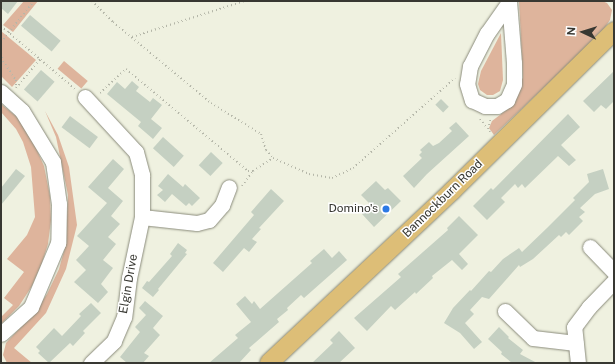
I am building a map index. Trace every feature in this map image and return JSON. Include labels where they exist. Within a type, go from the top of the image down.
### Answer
[{"type":"main road","name":"Bannockburn Road","points":[[269,363],[452,191],[614,31]]},
{"type":"street","points":[[509,2],[514,63],[514,84],[507,100],[497,106],[486,106],[472,100],[467,84],[470,66],[487,33],[509,2]]},
{"type":"street","points":[[1,334],[31,307],[58,243],[59,204],[52,162],[22,111],[9,93]]},
{"type":"street","name":"Elgin Drive","points":[[90,93],[136,152],[142,175],[142,217],[129,278],[124,317],[114,341],[91,363]]},
{"type":"street","points":[[142,217],[197,223],[209,220],[222,205],[229,187]]},
{"type":"street","points":[[590,248],[614,272]]},
{"type":"street","points":[[578,363],[574,327],[589,307],[614,281]]},
{"type":"street","points":[[505,311],[534,338],[576,343]]},
{"type":"path","points":[[1,42],[34,1]]},
{"type":"path","points":[[92,1],[113,22],[211,103],[261,134],[266,150],[273,158],[309,174],[332,178],[353,168],[445,86],[470,66]]},
{"type":"path","points":[[132,37],[244,1]]},
{"type":"path","points":[[1,26],[40,59],[90,93],[100,93],[117,75],[126,69],[248,170],[253,171],[273,158]]},
{"type":"path","points":[[1,53],[3,61],[16,80],[9,93]]},
{"type":"path","points":[[9,93],[40,59]]},
{"type":"path","points":[[497,106],[488,129],[499,145]]},
{"type":"shaded area","points":[[24,1],[38,1],[13,32],[3,25]]},
{"type":"shaded area","points":[[519,1],[602,1],[607,3],[612,10],[610,20],[601,33],[494,135],[489,128],[492,121],[509,108],[518,93],[519,82],[523,78]]},
{"type":"shaded area","points":[[1,31],[36,60],[12,87],[1,76]]},
{"type":"shaded area","points":[[501,33],[503,80],[500,91],[493,95],[487,95],[480,90],[478,84],[481,71]]},
{"type":"shaded area","points":[[64,61],[88,81],[81,89],[58,69]]},
{"type":"shaded area","points":[[1,104],[17,117],[32,139],[44,166],[50,196],[51,220],[48,244],[32,286],[19,306],[1,324],[1,317],[13,305],[4,298],[24,272],[7,259],[27,235],[35,217],[31,167],[23,142],[16,129],[1,112]]},
{"type":"shaded area","points":[[45,111],[58,135],[69,167],[77,225],[66,269],[46,313],[14,348],[32,363],[7,363],[3,355],[6,343],[34,313],[47,294],[59,269],[66,244],[68,195],[56,137]]},
{"type":"building","points":[[1,1],[18,1],[8,14],[1,8]]},
{"type":"building","points":[[30,15],[61,41],[52,51],[21,26]]},
{"type":"building","points":[[41,70],[55,82],[38,101],[24,90]]},
{"type":"building","points":[[614,71],[614,101],[606,109],[601,105],[594,112],[583,101]]},
{"type":"building","points":[[132,81],[139,87],[136,91],[150,102],[153,98],[162,105],[151,119],[162,128],[153,139],[138,126],[141,122],[107,94],[117,82],[125,89]]},
{"type":"building","points":[[441,99],[449,107],[443,112],[435,105]]},
{"type":"building","points":[[568,114],[580,127],[561,145],[576,160],[569,166],[558,156],[525,188],[522,184],[518,188],[515,184],[501,198],[505,202],[487,220],[473,206],[491,188],[493,190]]},
{"type":"building","points":[[70,116],[98,137],[90,148],[62,127]]},
{"type":"building","points":[[456,122],[469,136],[427,174],[414,188],[403,176],[422,158],[419,155],[422,152],[420,150],[429,142],[433,146],[439,143],[452,131],[449,128]]},
{"type":"building","points":[[163,137],[184,156],[174,167],[153,148]]},
{"type":"building","points":[[211,152],[223,163],[210,176],[199,165]]},
{"type":"building","points":[[113,159],[124,169],[108,188],[123,201],[111,216],[120,224],[108,237],[116,244],[103,260],[113,268],[101,284],[108,292],[98,303],[74,282],[86,270],[76,260],[89,246],[77,236],[107,203],[88,187]]},
{"type":"building","points":[[16,169],[25,176],[1,205],[1,188]]},
{"type":"building","points":[[603,169],[609,189],[595,194],[580,208],[585,212],[579,217],[583,221],[569,235],[566,232],[561,237],[559,235],[533,259],[520,267],[519,265],[489,299],[482,297],[470,310],[474,314],[465,323],[482,342],[474,349],[460,333],[444,323],[453,308],[489,271],[491,272],[503,259],[519,248],[522,252],[575,200],[573,198],[589,182],[587,174]]},
{"type":"building","points":[[168,174],[183,187],[185,184],[200,198],[192,206],[189,203],[186,206],[172,194],[165,202],[157,195],[163,190],[158,186]]},
{"type":"building","points":[[376,181],[385,190],[388,188],[401,201],[374,227],[362,214],[371,205],[361,195]]},
{"type":"building","points":[[271,189],[284,201],[259,228],[261,229],[252,239],[257,242],[249,252],[244,248],[223,272],[213,263],[254,215],[251,212]]},
{"type":"building","points":[[459,216],[478,235],[459,254],[468,264],[462,270],[452,260],[432,276],[433,278],[416,294],[415,292],[395,310],[391,306],[367,331],[354,318],[401,277],[398,274],[448,230],[447,228]]},
{"type":"building","points":[[178,243],[187,250],[185,253],[187,254],[153,297],[142,288],[172,256],[170,254]]},
{"type":"building","points":[[324,249],[332,258],[339,251],[347,260],[304,298],[301,295],[287,308],[288,310],[277,319],[279,322],[249,348],[251,350],[239,363],[209,363],[238,338],[235,335],[251,322],[236,304],[245,296],[252,304],[254,301],[260,309],[312,263],[310,261]]},
{"type":"building","points":[[145,301],[163,316],[153,328],[160,335],[144,353],[149,356],[143,363],[127,363],[120,357],[140,332],[135,327],[146,315],[139,308]]},
{"type":"building","points":[[91,303],[101,313],[83,331],[85,333],[73,346],[70,343],[49,363],[38,353],[40,351],[36,347],[54,328],[62,336],[81,316],[79,314]]},
{"type":"building","points":[[499,327],[509,337],[508,338],[523,350],[520,354],[537,363],[512,363],[501,354],[502,352],[488,339]]},
{"type":"building","points":[[339,331],[355,348],[339,363],[312,363],[333,343],[330,340]]},
{"type":"place","name":"Domino's","points":[[386,209]]}]
